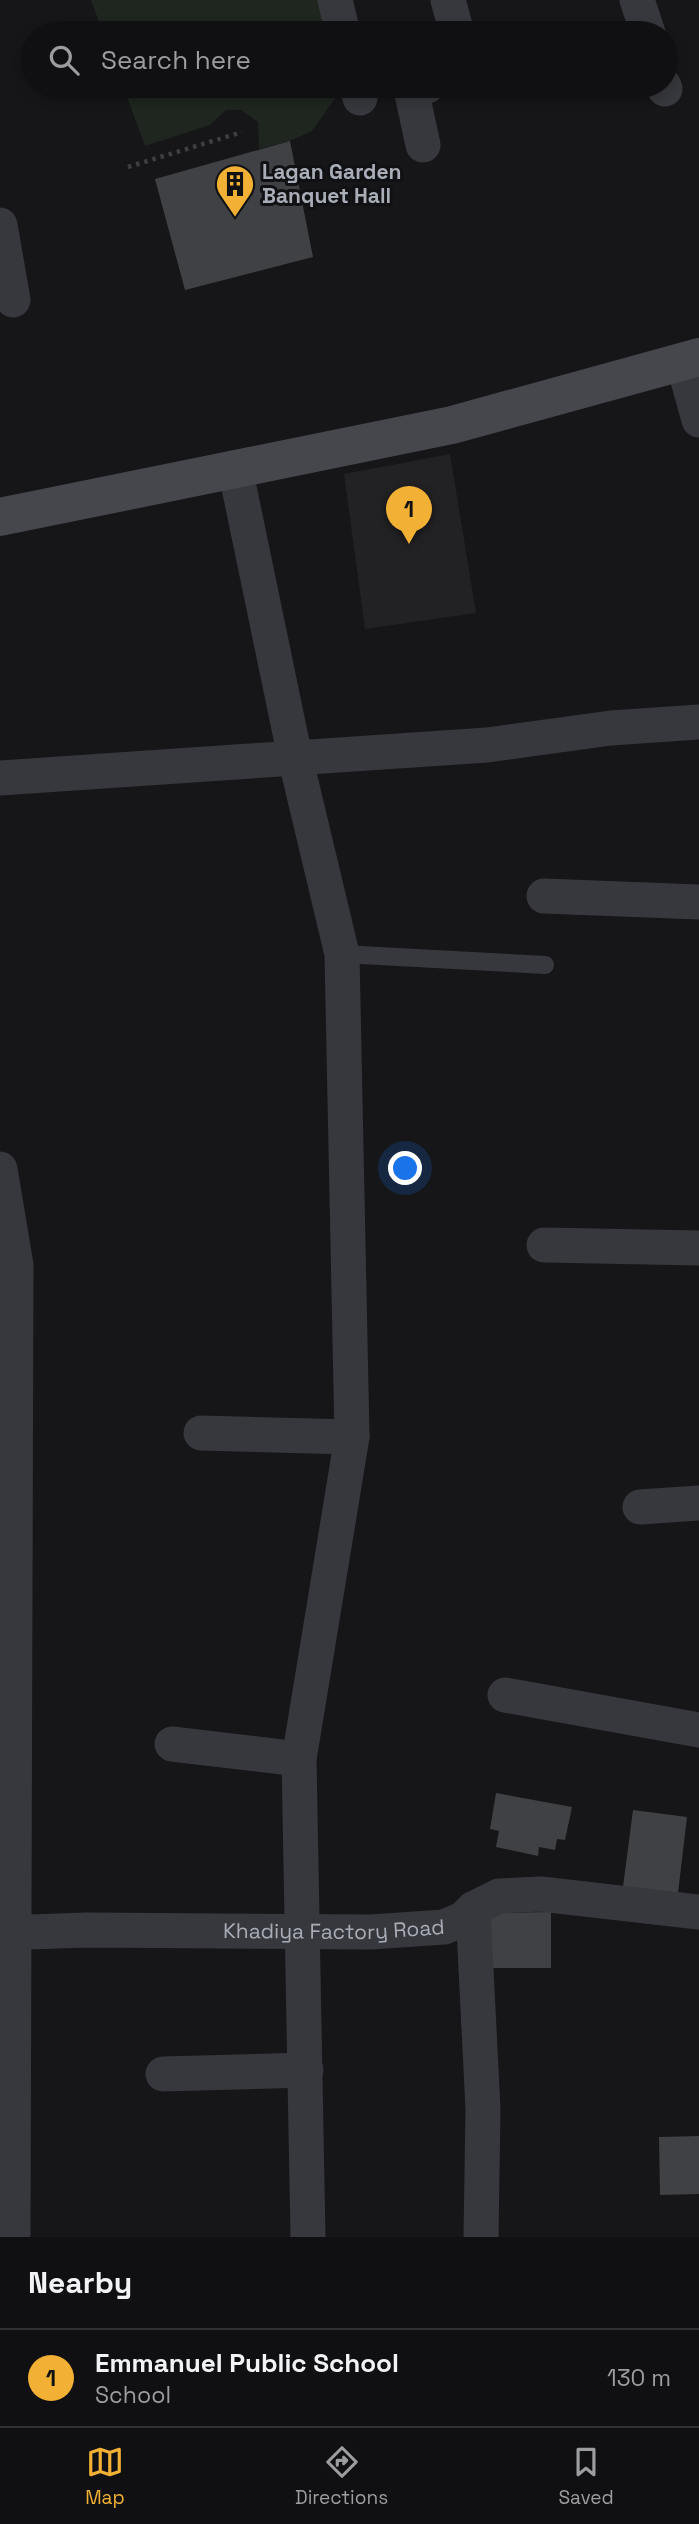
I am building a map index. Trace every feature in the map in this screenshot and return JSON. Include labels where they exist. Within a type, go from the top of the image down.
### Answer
[{"type":"main road","points":[[0,517],[452,425],[691,359]]},
{"type":"street","points":[[335,0],[341,21]]},
{"type":"street","points":[[448,0],[454,21]]},
{"type":"street","points":[[637,0],[644,21]]},
{"type":"street","points":[[413,98],[424,145]]},
{"type":"street","points":[[0,225],[13,300]]},
{"type":"street","points":[[691,359],[699,420]]},
{"type":"street","points":[[235,468],[295,757],[342,954],[352,1437],[299,1759],[300,1931],[306,2070],[308,2237]]},
{"type":"street","points":[[0,778],[487,745],[611,729],[699,722]]},
{"type":"street","points":[[544,896],[699,902]]},
{"type":"street","points":[[0,1169],[16,1265],[8,1932],[8,2217]]},
{"type":"street","points":[[544,1245],[699,1248]]},
{"type":"street","points":[[201,1433],[352,1437]]},
{"type":"street","points":[[640,1507],[699,1503]]},
{"type":"street","points":[[505,1695],[699,1730]]},
{"type":"street","points":[[172,1744],[299,1759]]},
{"type":"street","name":"Khadiya Factory Road","points":[[8,1932],[371,1932],[444,1927],[463,1919],[472,1909],[499,1896],[541,1894],[699,1912]]},
{"type":"street","points":[[472,1909],[483,2109],[481,2237]]},
{"type":"street","points":[[163,2074],[306,2070]]},
{"type":"lane","points":[[342,954],[545,965]]},
{"type":"path","points":[[128,167],[242,132]]},
{"type":"shaded area","points":[[91,0],[323,0],[329,21],[99,21]]},
{"type":"shaded area","points":[[127,98],[335,98],[312,131],[290,141],[259,149],[258,122],[241,110],[226,110],[210,125],[145,146]]},
{"type":"shaded area","points":[[450,454],[476,613],[365,629],[344,474]]},
{"type":"building","name":"Lagan Garden Banquet Hall","points":[[290,141],[313,257],[185,290],[155,179]]},
{"type":"building","points":[[496,1793],[572,1807],[565,1840],[557,1839],[555,1850],[539,1847],[538,1856],[496,1847],[499,1831],[490,1829]]},
{"type":"building","points":[[633,1810],[687,1817],[678,1893],[623,1887]]},
{"type":"building","points":[[551,1912],[551,1968],[491,1968],[490,1913]]},
{"type":"building","points":[[699,2136],[699,2194],[660,2195],[659,2137]]},
{"type":"place","name":"Lagan Garden Banquet Hall","points":[[235,218]]},
{"type":"place","name":"Emmanuel Public School","points":[[409,544]]}]
